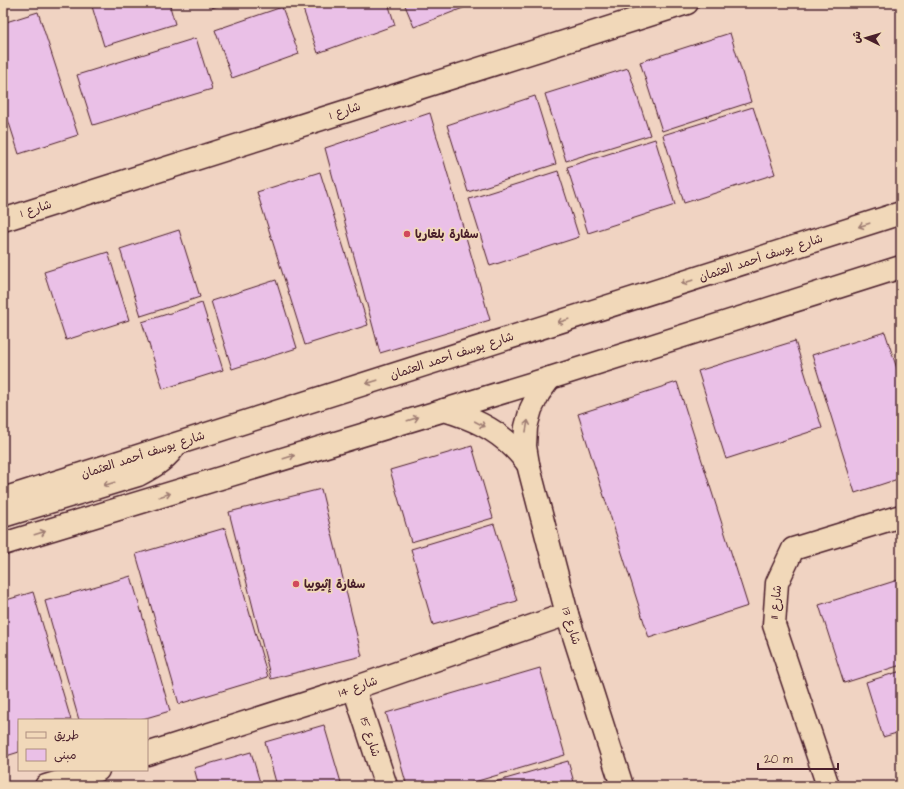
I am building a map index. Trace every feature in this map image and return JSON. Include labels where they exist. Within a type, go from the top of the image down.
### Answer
[{"type":"street","name":"شارع 1","points":[[3,220],[687,3]]},
{"type":"street","name":"شارع يوسف أحمد العثمان","points":[[3,499],[901,213]]},
{"type":"street","points":[[3,544],[550,378],[901,267]]},
{"type":"street","name":"شارع 13","points":[[550,378],[539,393],[531,409],[526,427],[528,464],[567,614],[622,786]]},
{"type":"street","name":"شارع 13","points":[[444,410],[470,418],[500,435],[528,464]]},
{"type":"street","points":[[3,516],[138,475],[168,456],[178,444]]},
{"type":"street","name":"شارع 11","points":[[828,786],[774,625],[777,583],[793,549],[901,516]]},
{"type":"street","name":"شارع 14","points":[[148,754],[354,688],[567,614]]},
{"type":"street","name":"شارع 15","points":[[354,688],[386,786]]},
{"type":"street","points":[[58,784],[95,771]]},
{"type":"building","points":[[91,3],[169,3],[175,24],[104,46]]},
{"type":"building","points":[[210,3],[226,3],[212,8]]},
{"type":"building","points":[[301,3],[388,3],[395,25],[318,53]]},
{"type":"building","points":[[404,3],[476,3],[414,27]]},
{"type":"building","points":[[282,7],[299,54],[232,78],[215,30]]},
{"type":"building","points":[[38,12],[78,135],[19,154],[3,104],[3,23]]},
{"type":"building","points":[[730,33],[751,102],[662,131],[640,62]]},
{"type":"building","points":[[196,38],[212,89],[93,125],[77,75]]},
{"type":"building","points":[[628,68],[650,135],[566,161],[545,94]]},
{"type":"building","points":[[535,96],[556,164],[468,192],[447,125]]},
{"type":"building","points":[[753,107],[775,174],[684,203],[663,135]]},
{"type":"building","name":"سفارة بلغاريا","points":[[430,113],[490,320],[380,353],[325,148]]},
{"type":"building","points":[[655,139],[675,205],[588,233],[567,167]]},
{"type":"building","points":[[558,171],[579,237],[490,266],[469,199]]},
{"type":"building","points":[[320,172],[368,325],[305,345],[257,192]]},
{"type":"building","points":[[179,230],[200,297],[141,316],[120,249]]},
{"type":"building","points":[[108,252],[129,320],[66,340],[44,272]]},
{"type":"building","points":[[276,280],[297,348],[232,369],[211,301]]},
{"type":"building","points":[[202,303],[223,370],[163,389],[142,322]]},
{"type":"building","points":[[885,332],[901,381],[901,478],[855,493],[812,355]]},
{"type":"building","points":[[795,341],[822,428],[726,459],[698,371]]},
{"type":"building","points":[[677,382],[748,606],[649,638],[578,414]]},
{"type":"building","points":[[472,446],[493,518],[411,542],[390,470]]},
{"type":"building","name":"سفارة إثيوبيا","points":[[321,489],[362,656],[271,679],[229,512]]},
{"type":"building","points":[[494,524],[517,601],[433,625],[411,549]]},
{"type":"building","points":[[225,528],[268,677],[179,704],[136,554]]},
{"type":"building","points":[[131,576],[170,711],[142,719],[79,719],[45,601]]},
{"type":"building","points":[[901,579],[901,665],[844,683],[819,605]]},
{"type":"building","points":[[33,592],[71,719],[18,719],[18,752],[3,757],[3,601]]},
{"type":"building","points":[[540,668],[565,755],[461,786],[407,786],[386,713]]},
{"type":"building","points":[[901,671],[901,736],[900,732],[883,737],[866,682]]},
{"type":"building","points":[[324,725],[342,786],[277,786],[265,742]]},
{"type":"building","points":[[251,752],[261,786],[199,786],[194,768]]},
{"type":"building","points":[[568,761],[575,786],[481,786]]},
{"type":"place","name":"سفارة بلغاريا","points":[[407,234]]},
{"type":"place","name":"سفارة إثيوبيا","points":[[296,584]]}]
